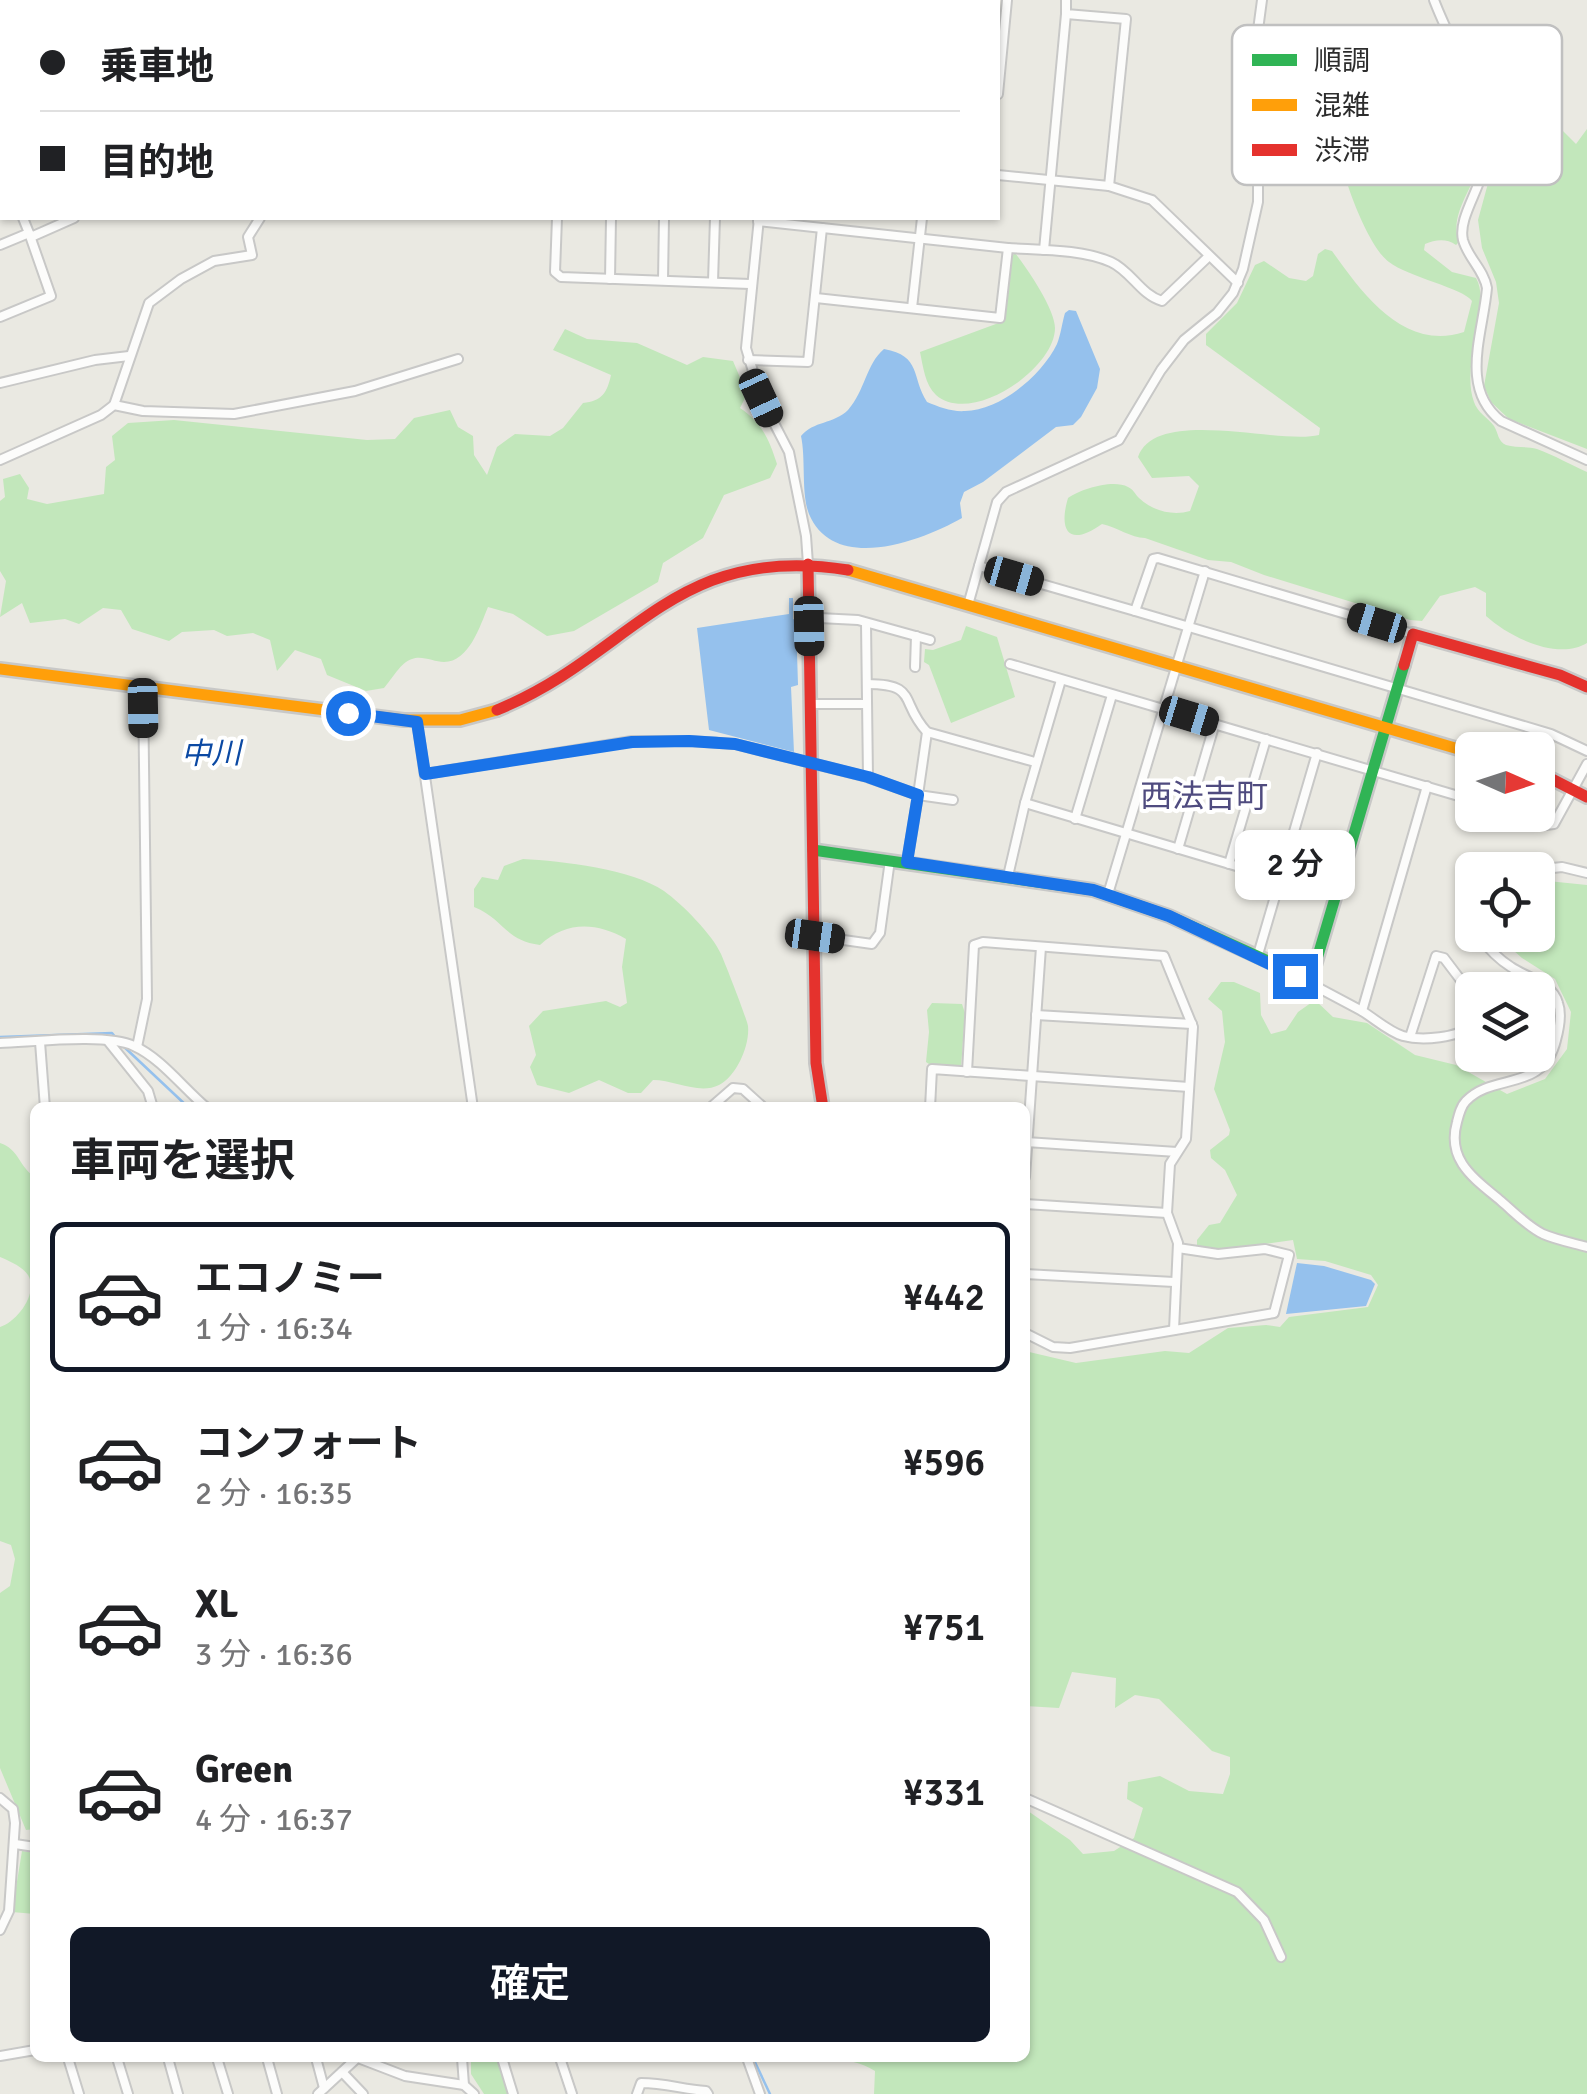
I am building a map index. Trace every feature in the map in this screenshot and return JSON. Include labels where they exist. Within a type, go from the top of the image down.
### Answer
[{"type":"street","points":[[1000,70],[1006,0]]},
{"type":"street","points":[[1044,250],[1066,0]]},
{"type":"street","points":[[1259,25],[1262,0]]},
{"type":"street","points":[[1434,0],[1446,25]]},
{"type":"street","points":[[1066,14],[1126,19],[1109,186]]},
{"type":"street","points":[[1000,175],[1109,186],[1152,200],[1238,282]]},
{"type":"street","points":[[968,604],[997,502],[1006,492],[1120,440],[1160,370],[1184,340],[1217,313],[1238,282],[1258,202],[1258,185]]},
{"type":"street","points":[[1478,185],[1464,219],[1462,238],[1486,280],[1475,376],[1478,392],[1501,421],[1587,460]]},
{"type":"street","points":[[0,317],[51,296],[24,220]]},
{"type":"street","points":[[0,245],[69,220]]},
{"type":"street","points":[[0,460],[101,415],[114,405],[148,304],[180,279],[214,261],[252,255],[248,237],[259,220]]},
{"type":"street","points":[[558,220],[558,275],[750,284]]},
{"type":"street","points":[[610,279],[612,220]]},
{"type":"street","points":[[662,280],[664,220]]},
{"type":"street","points":[[713,282],[714,220]]},
{"type":"street","points":[[823,1102],[816,1063],[806,536],[789,452],[761,398],[746,348],[759,220],[1044,250],[1112,263],[1152,298],[1162,300],[1208,257]]},
{"type":"street","points":[[912,308],[922,220]]},
{"type":"street","points":[[748,360],[808,362],[822,228]]},
{"type":"street","points":[[816,298],[1000,318],[1008,248]]},
{"type":"street","points":[[0,383],[94,360],[129,356]]},
{"type":"street","points":[[114,405],[142,411],[234,414],[355,390],[458,359]]},
{"type":"street","points":[[1135,611],[1153,559],[1158,558],[1560,675],[1587,688]]},
{"type":"street","points":[[0,669],[417,722],[450,721],[480,716],[524,698],[674,596],[707,579],[751,568],[808,564],[846,570],[968,604],[1455,748]]},
{"type":"street","points":[[978,566],[1550,734],[1587,751]]},
{"type":"street","points":[[1108,894],[1205,571]]},
{"type":"street","points":[[819,618],[866,622],[930,640]]},
{"type":"street","points":[[866,622],[868,777]]},
{"type":"street","points":[[1295,976],[1303,977],[1314,968],[1412,634]]},
{"type":"street","points":[[916,636],[916,667]]},
{"type":"street","points":[[1010,664],[1455,795]]},
{"type":"street","points":[[1008,876],[1035,762],[1061,680]]},
{"type":"street","points":[[867,684],[891,684],[901,689],[918,722],[928,732],[1035,762]]},
{"type":"street","points":[[133,1045],[148,999],[143,687]]},
{"type":"street","points":[[1075,819],[1112,695]]},
{"type":"street","points":[[810,704],[867,704]]},
{"type":"street","points":[[417,722],[472,1102]]},
{"type":"street","points":[[1178,849],[1214,724]]},
{"type":"street","points":[[907,862],[928,732]]},
{"type":"street","points":[[1229,864],[1266,738]]},
{"type":"street","points":[[424,772],[655,740],[735,744],[868,777],[918,795],[953,800]]},
{"type":"street","points":[[1257,958],[1317,754]]},
{"type":"street","points":[[1555,819],[1587,764]]},
{"type":"street","points":[[1555,780],[1587,797]]},
{"type":"street","points":[[1362,1011],[1428,786]]},
{"type":"street","points":[[1025,803],[1280,879]]},
{"type":"street","points":[[814,850],[1070,885],[1108,894],[1169,916],[1295,976],[1400,1036],[1455,1034]]},
{"type":"street","points":[[815,936],[872,944],[880,933],[890,860]]},
{"type":"street","points":[[1555,868],[1587,872]]},
{"type":"street","points":[[967,1072],[974,945],[983,942],[1164,956],[1192,1024],[1186,1139],[1170,1164],[1167,1214],[1178,1248],[1174,1330]]},
{"type":"street","points":[[1029,1102],[1041,946]]},
{"type":"street","points":[[1496,952],[1511,967],[1547,986],[1554,994],[1559,1007],[1558,1030],[1549,1058],[1534,1073],[1479,1092],[1464,1102],[1455,1128],[1457,1154],[1464,1169],[1522,1221],[1542,1233],[1587,1248]]},
{"type":"street","points":[[1410,1037],[1436,956],[1444,958],[1455,973]]},
{"type":"street","points":[[1036,1015],[1192,1024]]},
{"type":"street","points":[[40,1042],[45,1102]]},
{"type":"street","points":[[111,1042],[148,1091],[151,1102]]},
{"type":"street","points":[[0,1043],[133,1045],[200,1102]]},
{"type":"street","points":[[930,1102],[932,1070],[1189,1087]]},
{"type":"street","points":[[717,1102],[733,1088],[742,1089],[757,1102]]},
{"type":"street","points":[[1030,1142],[1177,1152]]},
{"type":"street","points":[[1030,1204],[1167,1214]]},
{"type":"street","points":[[1030,1335],[1053,1346],[1070,1348],[1274,1313],[1289,1255],[1265,1249],[1218,1254],[1178,1248]]},
{"type":"street","points":[[1030,1274],[1174,1282]]},
{"type":"street","points":[[0,1798],[15,1816],[9,1911],[0,1930]]},
{"type":"street","points":[[1030,1800],[1237,1892],[1264,1920],[1280,1957]]},
{"type":"street","points":[[15,1844],[30,1847]]},
{"type":"street","points":[[0,2056],[30,2051]]},
{"type":"street","points":[[69,2062],[79,2094]]},
{"type":"street","points":[[118,2062],[128,2094]]},
{"type":"street","points":[[169,2062],[178,2094]]},
{"type":"street","points":[[218,2062],[228,2094]]},
{"type":"street","points":[[268,2062],[277,2094]]},
{"type":"street","points":[[317,2062],[321,2091]]},
{"type":"street","points":[[321,2091],[353,2062]]},
{"type":"street","points":[[368,2062],[405,2076],[464,2085],[474,2094]]},
{"type":"street","points":[[462,2062],[464,2085]]},
{"type":"street","points":[[503,2062],[513,2094]]},
{"type":"street","points":[[561,2062],[572,2094]]},
{"type":"street","points":[[748,2062],[760,2094]]},
{"type":"street","points":[[342,2072],[363,2094]]},
{"type":"street","points":[[636,2094],[641,2083],[668,2083],[676,2089],[708,2094]]},
{"type":"green space","points":[[1587,129],[1587,449],[1509,419],[1491,402],[1484,386],[1499,303],[1478,220],[1488,185],[1562,185],[1562,130],[1576,144]]},
{"type":"green space","points":[[1348,185],[1470,185],[1457,221],[1459,242],[1456,245],[1433,241],[1425,244],[1424,250],[1452,272],[1476,278],[1480,303],[1471,387],[1475,406],[1494,426],[1501,442],[1537,449],[1587,472],[1587,643],[1562,649],[1520,639],[1486,616],[1486,593],[1475,587],[1440,596],[1422,621],[1410,620],[1231,562],[1208,560],[1108,525],[1076,535],[1066,528],[1068,498],[1106,485],[1128,487],[1144,502],[1163,511],[1190,511],[1199,486],[1189,476],[1152,478],[1138,457],[1149,442],[1168,433],[1192,430],[1319,435],[1320,428],[1206,345],[1206,334],[1237,303],[1255,265],[1264,261],[1289,278],[1306,281],[1313,276],[1318,254],[1325,249],[1332,251],[1371,300],[1404,326],[1422,334],[1442,336],[1464,332],[1472,301],[1389,262],[1369,235]]},
{"type":"green space","points":[[1015,253],[1054,320],[1051,344],[1027,375],[1009,388],[989,398],[951,403],[929,386],[920,352],[1004,321],[1011,257]]},
{"type":"green space","points":[[565,329],[587,339],[637,343],[687,365],[703,357],[733,361],[747,394],[740,408],[764,432],[777,464],[770,478],[724,495],[703,538],[663,563],[658,582],[574,631],[547,636],[513,614],[488,607],[472,642],[460,656],[444,662],[412,659],[400,667],[384,688],[366,691],[327,675],[321,659],[295,650],[277,671],[270,640],[253,633],[227,636],[214,630],[182,632],[169,641],[132,629],[121,610],[103,608],[79,624],[65,619],[30,623],[22,603],[0,617],[6,581],[0,571],[3,479],[20,474],[29,488],[27,499],[47,504],[104,494],[106,467],[115,460],[112,436],[128,423],[174,420],[367,440],[395,439],[414,418],[450,410],[458,427],[473,436],[474,455],[487,475],[497,447],[515,434],[550,436],[563,428],[583,403],[599,398],[605,391],[611,375],[553,350]]},
{"type":"green space","points":[[966,626],[997,637],[1015,697],[951,723],[929,665],[924,662],[925,649],[961,640]]},
{"type":"green space","points":[[523,859],[576,864],[634,877],[664,891],[696,920],[721,954],[748,1026],[741,1059],[725,1081],[711,1088],[695,1088],[653,1080],[641,1093],[628,1093],[599,1080],[569,1093],[537,1085],[530,1067],[536,1055],[529,1026],[543,1011],[606,1001],[620,1007],[627,1003],[622,967],[626,939],[604,929],[582,927],[560,932],[540,945],[519,939],[474,907],[474,889],[482,877],[498,880],[504,866]]},
{"type":"green space","points":[[1555,882],[1587,885],[1587,2094],[874,2094],[875,2071],[852,2062],[1030,2062],[1030,1812],[1083,1854],[1114,1851],[1134,1838],[1143,1808],[1127,1799],[1128,1782],[1160,1776],[1189,1791],[1223,1794],[1230,1774],[1230,1757],[1212,1751],[1159,1699],[1135,1695],[1115,1708],[1116,1678],[1072,1672],[1059,1708],[1030,1706],[1030,1352],[1076,1363],[1165,1351],[1189,1353],[1228,1328],[1280,1327],[1289,1317],[1368,1307],[1378,1285],[1371,1275],[1325,1261],[1297,1259],[1293,1240],[1217,1251],[1197,1246],[1209,1225],[1220,1223],[1237,1195],[1225,1170],[1211,1158],[1210,1150],[1230,1130],[1214,1089],[1225,1042],[1222,1011],[1208,999],[1221,982],[1234,982],[1260,993],[1261,1015],[1271,1034],[1286,1030],[1298,1012],[1315,1000],[1333,1017],[1367,1023],[1415,1055],[1455,1065],[1455,1072],[1468,1072],[1507,1094],[1555,1072],[1555,1065],[1567,1049],[1571,1012],[1555,972],[1544,972],[1515,952],[1555,952]]},
{"type":"green space","points":[[932,1003],[962,1004],[965,1013],[961,1067],[932,1066],[926,1062],[927,1010]]},
{"type":"green space","points":[[0,1143],[11,1149],[30,1172],[30,1280],[22,1269],[0,1257]]},
{"type":"green space","points":[[30,1293],[30,1830],[26,1830],[0,1768],[0,1593],[10,1586],[15,1559],[11,1545],[0,1541],[0,1327],[13,1319]]},
{"type":"green space","points":[[22,1851],[30,1852],[30,1914],[12,1912]]},
{"type":"green space","points":[[471,2062],[499,2062],[509,2094],[484,2094],[471,2074]]},
{"type":"water","points":[[1069,310],[1076,311],[1100,369],[1097,388],[1073,425],[1056,427],[964,492],[960,503],[962,518],[925,536],[903,543],[858,548],[838,543],[821,532],[807,506],[801,436],[848,410],[884,349],[910,362],[927,402],[955,411],[979,409],[1006,398],[1031,379],[1057,344]]},
{"type":"water","points":[[789,598],[793,598],[796,620],[798,685],[791,687],[794,752],[709,730],[697,628],[789,614]]},
{"type":"water","points":[[1297,1263],[1324,1266],[1371,1280],[1375,1284],[1366,1306],[1286,1314]]},
{"type":"waterway","name":"中川","points":[[643,737],[685,737]]},
{"type":"waterway","name":"中川","points":[[693,737],[717,738]]},
{"type":"waterway","points":[[0,1037],[112,1033],[116,1038]]},
{"type":"waterway","points":[[121,1044],[183,1102]]},
{"type":"waterway","points":[[755,2062],[770,2094]]},
{"type":"traffic: fast","points":[[813,850],[1093,890],[1169,916],[1303,977],[1314,969],[1404,665]]},
{"type":"traffic: slow","points":[[848,570],[1455,748]]},
{"type":"traffic: slow","points":[[0,669],[404,720],[460,720],[497,710]]},
{"type":"traffic: jam","points":[[808,564],[816,1063],[822,1102]]},
{"type":"traffic: jam","points":[[497,710],[544,687],[696,587],[739,572],[788,566],[848,570]]},
{"type":"traffic: jam","points":[[1404,665],[1413,634],[1560,675],[1587,687]]},
{"type":"traffic: jam","points":[[1555,781],[1587,797]]},
{"type":"district","name":"西法吉町","points":[[1204,796]]},
{"type":"route","points":[[348,713],[417,722],[425,774],[655,740],[735,744],[868,777],[918,795],[907,862],[1093,890],[1169,916],[1295,976]]}]
